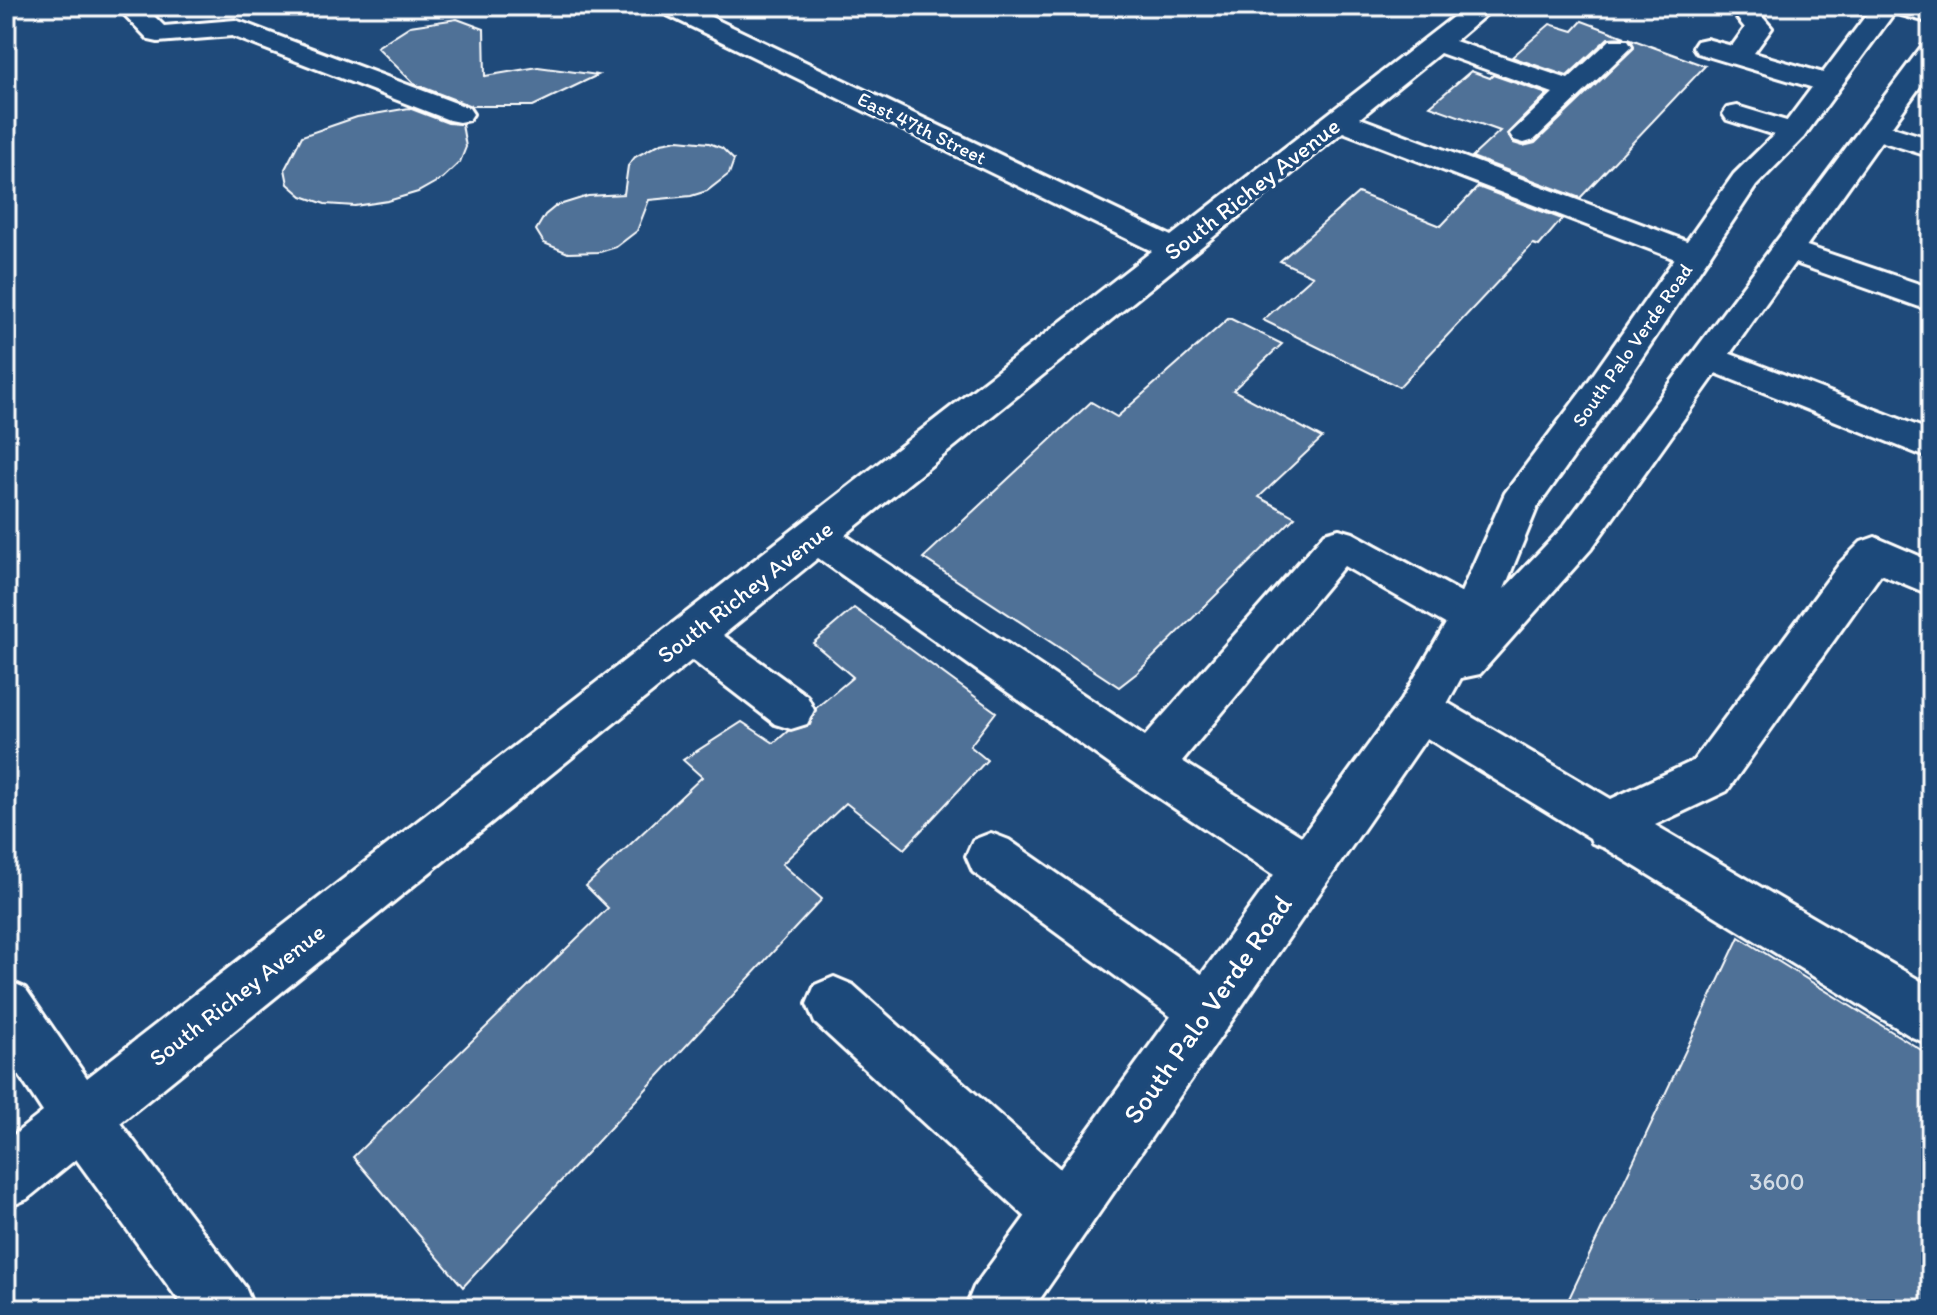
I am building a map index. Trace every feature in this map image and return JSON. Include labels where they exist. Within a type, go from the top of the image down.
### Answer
[{"type":"main road","points":[[129,6],[158,34],[235,28],[459,114]]},
{"type":"main road","name":"East 47th Street","points":[[668,6],[1175,250]]},
{"type":"main road","name":"South Richey Avenue","points":[[6,1178],[1483,6]]},
{"type":"main road","name":"South Palo Verde Road","points":[[996,1309],[1420,710],[1471,618],[1519,503],[1745,180],[1793,132],[1886,6]]},
{"type":"main road","points":[[1897,6],[1931,15]]},
{"type":"main road","points":[[1738,57],[1759,28],[1750,18]]},
{"type":"main road","points":[[1436,43],[1572,90]]},
{"type":"main road","points":[[1524,134],[1619,46]]},
{"type":"main road","points":[[1706,47],[1827,83]]},
{"type":"main road","name":"South Palo Verde Road","points":[[1420,710],[1577,538],[1931,52]]},
{"type":"main road","points":[[1737,114],[1793,132]]},
{"type":"main road","points":[[1339,120],[1694,255]]},
{"type":"main road","points":[[1874,130],[1931,148]]},
{"type":"main road","points":[[1786,249],[1931,300]]},
{"type":"main road","points":[[1710,358],[1927,436]]},
{"type":"main road","points":[[816,536],[1149,765],[1307,868]]},
{"type":"main road","points":[[1149,765],[1339,544],[1471,618]]},
{"type":"main road","points":[[1609,827],[1648,803],[1710,776],[1855,574],[1875,553],[1931,579]]},
{"type":"main road","points":[[691,635],[791,710]]},
{"type":"main road","points":[[1420,710],[1609,827],[1931,1018]]},
{"type":"main road","points":[[991,856],[1207,1010]]},
{"type":"main road","points":[[834,1004],[1064,1212]]},
{"type":"main road","points":[[6,1007],[81,1118],[223,1309]]},
{"type":"building","points":[[457,19],[484,29],[485,76],[538,67],[598,75],[533,106],[471,106],[414,84],[377,47],[410,26]]},
{"type":"building","points":[[1582,21],[1625,37],[1608,38],[1567,76],[1512,57],[1550,24],[1573,31]]},
{"type":"building","points":[[1631,39],[1705,66],[1580,198],[1472,157],[1500,131],[1430,106],[1471,71],[1490,78],[1493,75],[1547,94],[1507,134],[1513,143],[1523,146],[1535,143],[1634,48]]},
{"type":"building","points":[[409,108],[448,123],[462,124],[466,147],[460,162],[443,178],[418,192],[355,206],[325,204],[302,196],[288,184],[285,169],[302,136],[357,117]]},
{"type":"building","points":[[678,140],[709,143],[722,148],[734,160],[729,174],[707,191],[691,196],[649,200],[637,231],[616,247],[600,252],[568,253],[544,243],[536,230],[545,215],[556,206],[588,196],[624,194],[628,166],[635,157],[661,143]]},
{"type":"building","points":[[1478,187],[1562,219],[1539,246],[1533,244],[1399,387],[1263,320],[1313,276],[1280,261],[1358,193],[1441,226]]},
{"type":"building","points":[[1229,318],[1282,344],[1233,390],[1322,438],[1259,497],[1295,517],[1137,673],[1119,687],[923,558],[1091,402],[1117,417]]},
{"type":"building","points":[[854,608],[996,712],[970,746],[987,760],[904,849],[846,803],[782,864],[822,899],[463,1287],[353,1157],[608,908],[586,886],[702,777],[683,760],[742,722],[774,743],[788,731],[810,725],[816,708],[853,677],[813,643]]},
{"type":"building","points":[[1739,937],[1931,1056],[1931,1309],[1564,1309]]}]
